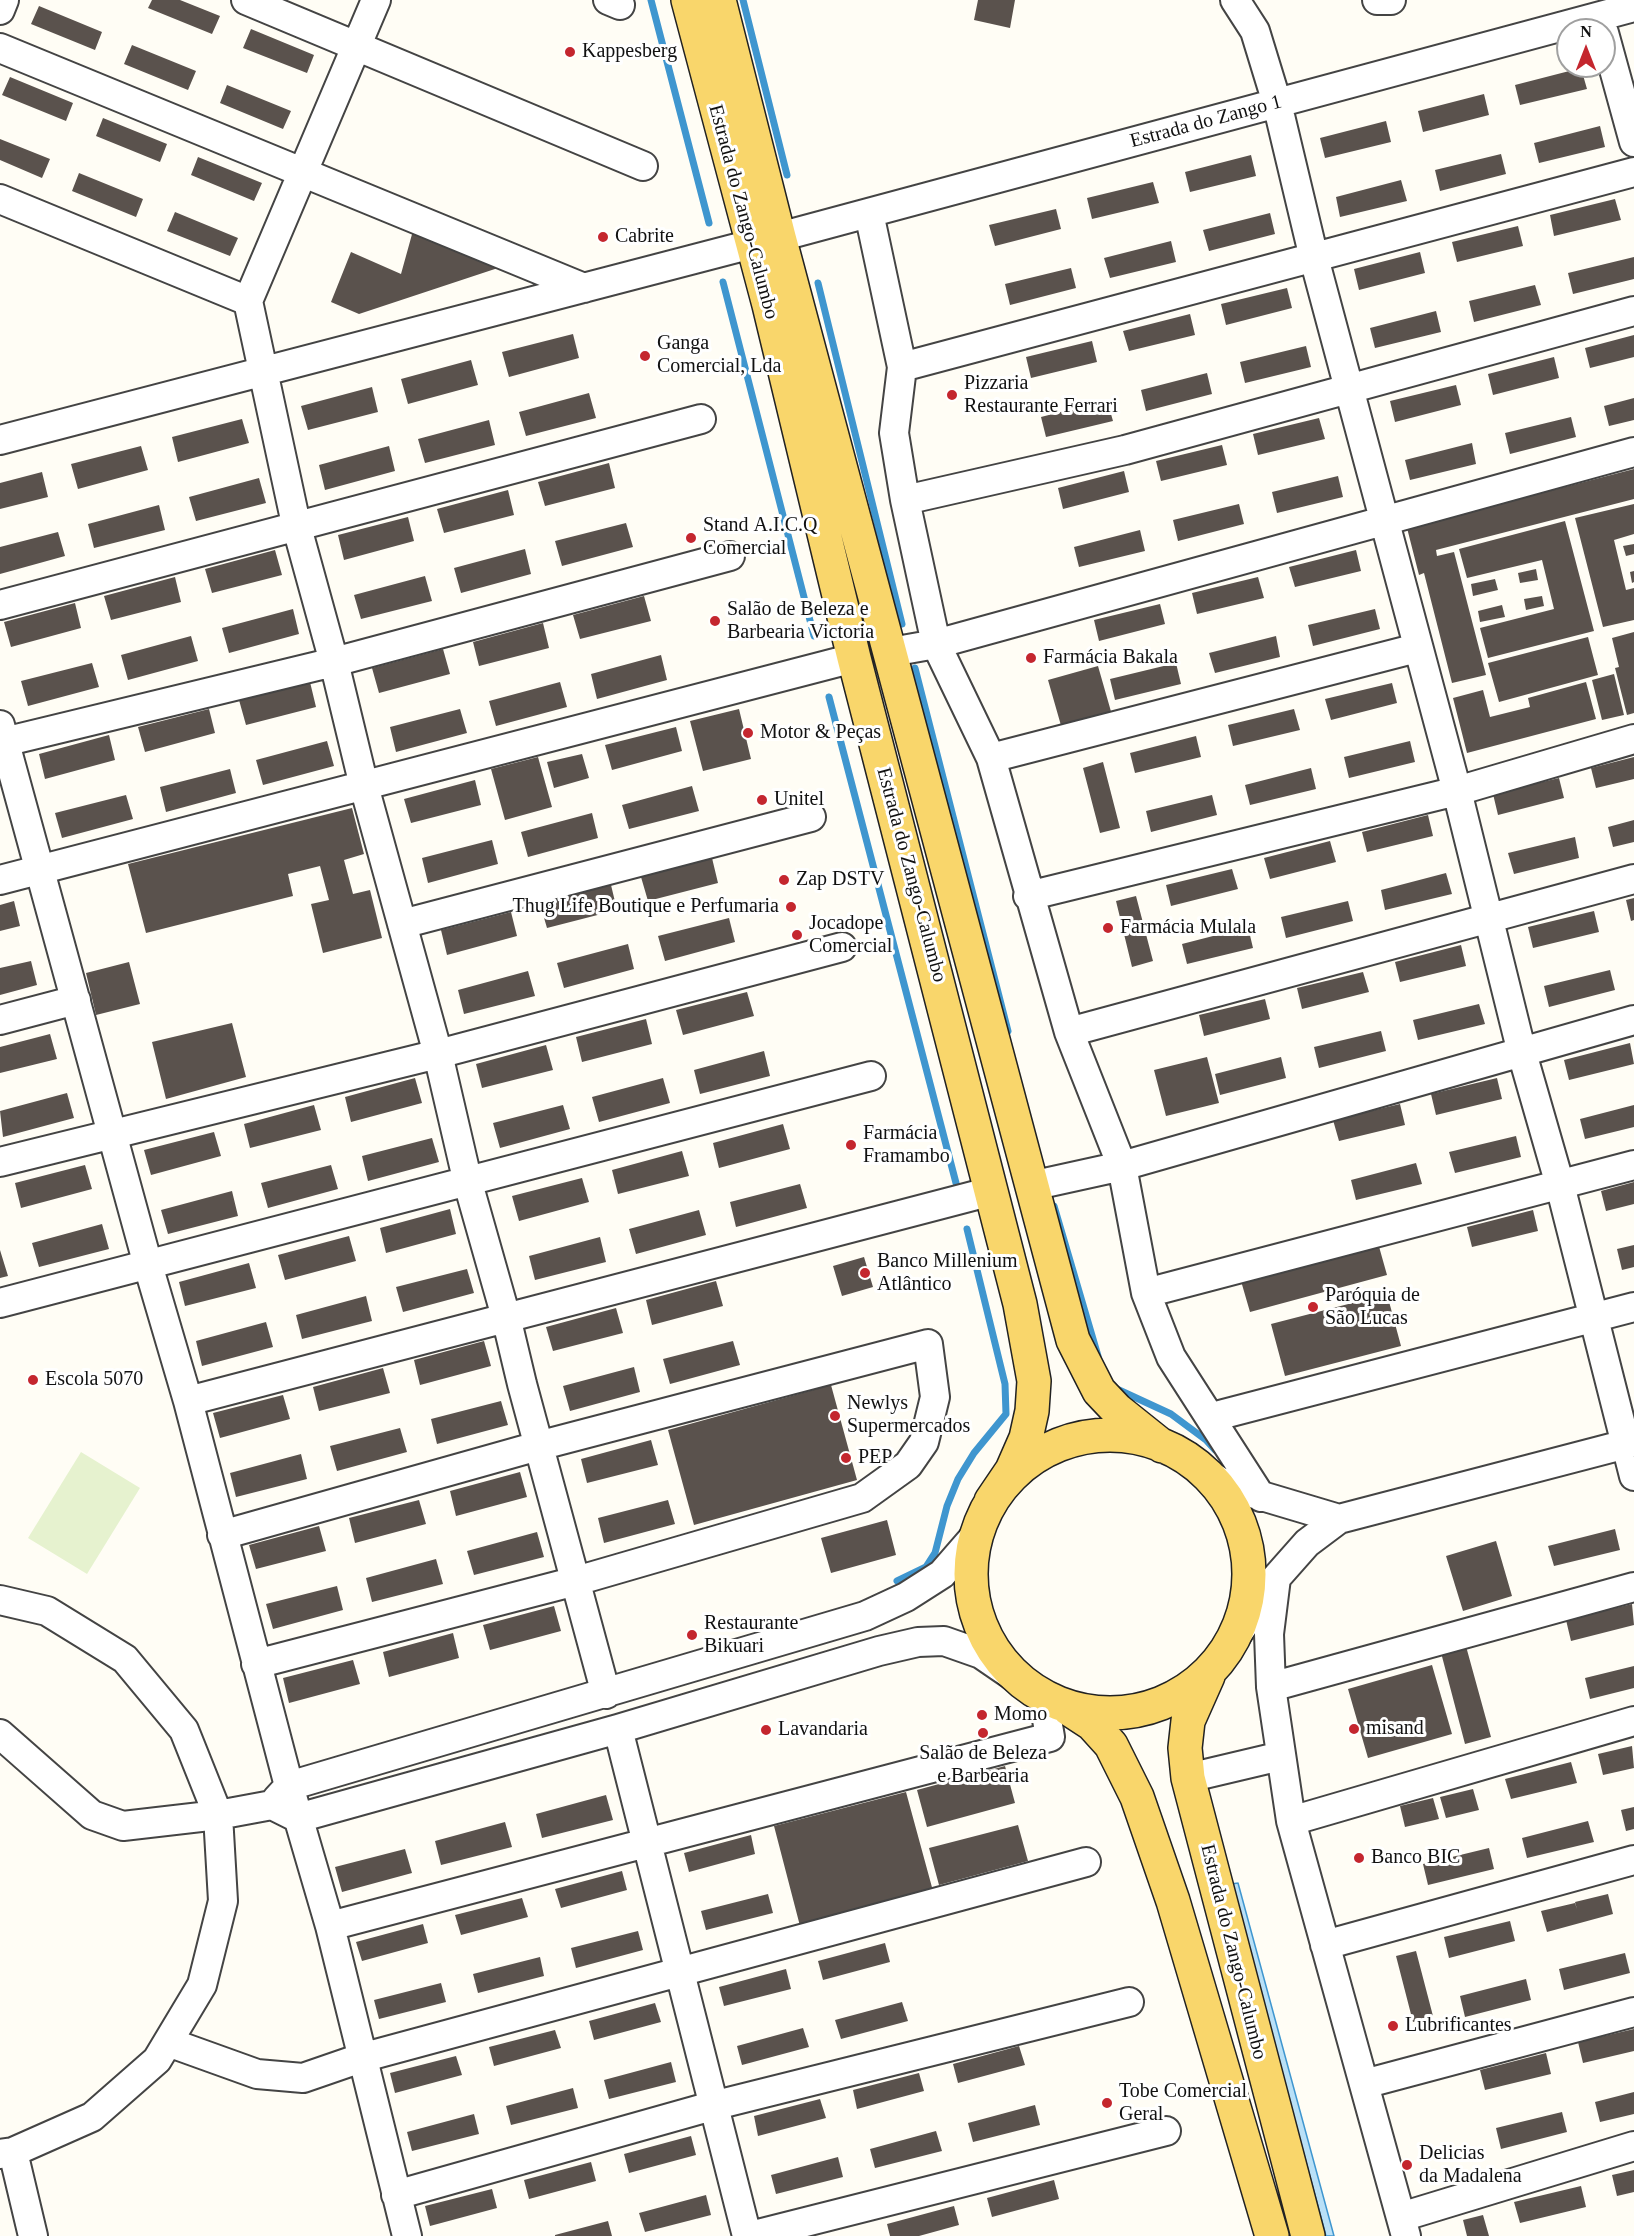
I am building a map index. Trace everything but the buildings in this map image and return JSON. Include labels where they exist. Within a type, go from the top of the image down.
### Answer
[{"type":"main road","name":"Estrada do Zango-Calumbo","points":[[688,0],[765,240],[891,652],[1030,1186],[1073,1340],[1099,1391],[1117,1410],[1162,1446]]},
{"type":"main road","name":"Estrada do Zango-Calumbo","points":[[718,0],[765,240],[854,657],[992,1191],[1020,1304],[1034,1381],[1032,1411],[1026,1438],[1012,1470],[991,1502],[975,1536],[970,1576],[976,1616],[993,1649],[1016,1677],[1092,1724],[1111,1745],[1137,1797],[1173,1901],[1272,2236]]},
{"type":"main road","points":[[991,1502],[1014,1473],[1041,1454],[1070,1442],[1101,1436],[1132,1438],[1162,1446],[1202,1470],[1226,1498],[1243,1531],[1249,1567],[1246,1604],[1234,1639],[1212,1670],[1181,1695],[1144,1709],[1104,1713],[1054,1701]]},
{"type":"main road","name":"Estrada do Zango-Calumbo","points":[[1212,1670],[1188,1721],[1185,1748],[1188,1778],[1308,2236]]},
{"type":"street","points":[[0,10],[4,0]]},
{"type":"street","points":[[246,0],[643,166]]},
{"type":"street","points":[[376,0],[248,301],[296,524],[334,662],[364,786],[438,1054],[468,1183],[506,1317],[538,1446],[606,1695]]},
{"type":"street","points":[[1235,0],[1255,31],[1277,103],[1314,258],[1457,790],[1522,1053],[1560,1185],[1593,1318],[1630,1443],[1634,1476]]},
{"type":"street","points":[[1377,0],[1391,0]]},
{"type":"street","name":"Estrada do Zango 1","points":[[1615,18],[1634,7]]},
{"type":"street","name":"Estrada do Zango 1","points":[[0,440],[869,213],[1277,103],[1556,37]]},
{"type":"street","points":[[0,48],[584,288]]},
{"type":"street","points":[[1616,77],[1634,142]]},
{"type":"street","points":[[902,366],[1634,172]]},
{"type":"street","points":[[0,199],[248,301]]},
{"type":"street","points":[[869,213],[902,366],[894,433],[905,500],[936,644],[991,758],[1028,897],[1069,1032],[1122,1166],[1146,1293],[1171,1357],[1212,1417],[1261,1497]]},
{"type":"street","points":[[905,500],[1125,450],[1634,311]]},
{"type":"street","points":[[0,605],[296,524],[702,419]]},
{"type":"street","points":[[891,652],[936,644],[1634,452]]},
{"type":"street","points":[[407,2236],[330,1926],[298,1818],[280,1796],[256,1664],[189,1401],[148,1265],[2,737],[334,662],[730,556]]},
{"type":"street","points":[[991,758],[1417,648]]},
{"type":"street","points":[[0,880],[854,657]]},
{"type":"street","points":[[1028,897],[1457,790],[1634,739]]},
{"type":"street","points":[[402,924],[811,817]]},
{"type":"street","points":[[1069,1032],[1634,879]]},
{"type":"street","points":[[0,1162],[438,1054],[842,947]]},
{"type":"street","points":[[0,1020],[76,1000]]},
{"type":"street","points":[[1030,1186],[1122,1166],[1634,1020]]},
{"type":"street","points":[[0,1303],[468,1183],[871,1076]]},
{"type":"street","points":[[1146,1293],[1634,1165]]},
{"type":"street","points":[[189,1401],[992,1191]]},
{"type":"street","points":[[1212,1417],[1634,1307]]},
{"type":"street","points":[[222,1535],[538,1446],[928,1344],[934,1380],[933,1414],[924,1442],[908,1465],[887,1483],[861,1498],[576,1581],[256,1664]]},
{"type":"street","points":[[1234,1639],[1276,1578],[1307,1543],[1339,1519],[1630,1443]]},
{"type":"street","points":[[1202,1470],[1225,1485],[1339,1519]]},
{"type":"street","points":[[0,1734],[92,1815],[123,1826],[218,1815],[865,1616],[906,1597],[942,1574],[975,1536]]},
{"type":"street","points":[[1276,1578],[1269,1634],[1271,1687],[1291,1821],[1403,2227],[1634,2146]]},
{"type":"street","points":[[1271,1687],[1634,1587]]},
{"type":"street","points":[[0,1600],[47,1611],[125,1659],[184,1730],[218,1815],[223,1901],[202,1986],[157,2060],[92,2117],[6,2153],[33,2236]]},
{"type":"street","points":[[298,1818],[618,1729],[879,1651],[918,1642],[944,1641],[981,1654],[1016,1677]]},
{"type":"street","points":[[330,1926],[1050,1737],[1054,1701]]},
{"type":"street","points":[[1291,1821],[1634,1721]]},
{"type":"street","points":[[618,1729],[712,2106],[748,2236],[1166,2131]]},
{"type":"street","points":[[1188,1778],[1281,1756]]},
{"type":"street","points":[[1325,1945],[1634,1860]]},
{"type":"street","points":[[168,2042],[257,2074],[303,2078],[361,2058],[1086,1862]]},
{"type":"street","points":[[396,2195],[712,2106],[1130,2002]]},
{"type":"street","points":[[1364,2084],[1634,2012]]},
{"type":"green space","points":[[81,1452],[140,1488],[87,1574],[28,1538]]},
{"type":"water","points":[[1238,1883],[1334,2236],[1326,2236],[1231,1884]]},
{"type":"waterway","points":[[651,0],[709,223]]},
{"type":"waterway","points":[[743,0],[787,175]]},
{"type":"waterway","points":[[723,282],[814,636]]},
{"type":"waterway","points":[[818,283],[902,624]]},
{"type":"waterway","points":[[915,668],[1008,1031]]},
{"type":"waterway","points":[[829,697],[956,1183]]},
{"type":"waterway","points":[[1054,1206],[1098,1356]]},
{"type":"waterway","points":[[897,1581],[926,1567],[935,1553],[947,1506],[958,1479],[974,1453],[1006,1414],[1005,1384],[967,1229]]},
{"type":"waterway","points":[[1119,1390],[1171,1414],[1206,1440],[1215,1450]]},
{"type":"place","name":"Kappesberg","points":[[570,52]]},
{"type":"place","name":"Cabrite","points":[[603,237]]},
{"type":"place","name":"Ganga Comercial, Lda","points":[[645,356]]},
{"type":"place","name":"Pizzaria Restaurante Ferrari","points":[[952,395]]},
{"type":"place","name":"Stand A.I.C.Q Comercial","points":[[691,538]]},
{"type":"place","name":"Salão de Beleza e Barbearia Victoria","points":[[715,621]]},
{"type":"place","name":"Farmácia Bakala","points":[[1031,658]]},
{"type":"place","name":"Motor & Peças","points":[[748,733]]},
{"type":"place","name":"Unitel","points":[[762,800]]},
{"type":"place","name":"Zap DSTV","points":[[784,880]]},
{"type":"place","name":"Thug Life Boutique e Perfumaria","points":[[791,907]]},
{"type":"place","name":"Farmácia Mulala","points":[[1108,928]]},
{"type":"place","name":"Jocadope Comercial","points":[[797,935]]},
{"type":"place","name":"Farmácia Framambo","points":[[851,1145]]},
{"type":"place","name":"Banco Millenium Atlântico","points":[[865,1273]]},
{"type":"place","name":"Paróquia de São Lucas","points":[[1313,1307]]},
{"type":"place","name":"Escola 5070","points":[[33,1380]]},
{"type":"place","name":"Newlys Supermercados","points":[[835,1416]]},
{"type":"place","name":"PEP","points":[[846,1458]]},
{"type":"place","name":"Restaurante Bikuari","points":[[692,1635]]},
{"type":"place","name":"Momo","points":[[982,1715]]},
{"type":"place","name":"misand","points":[[1354,1729]]},
{"type":"place","name":"Lavandaria","points":[[766,1730]]},
{"type":"place","name":"Salão de Beleza e Barbearia","points":[[983,1733]]},
{"type":"place","name":"Banco BIC","points":[[1359,1858]]},
{"type":"place","name":"Lubrificantes","points":[[1393,2026]]},
{"type":"place","name":"Tobe Comercial Geral","points":[[1107,2103]]},
{"type":"place","name":"Delicias da Madalena","points":[[1407,2165]]}]
